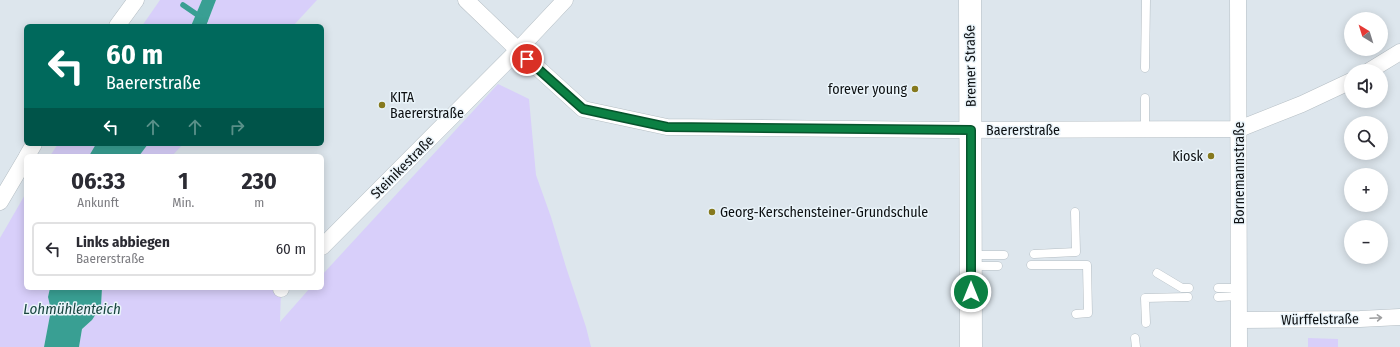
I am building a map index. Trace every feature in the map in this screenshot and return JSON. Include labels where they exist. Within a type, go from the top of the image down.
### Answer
[{"type":"main road","name":"Bremer Straße","points":[[970,0],[971,347]]},
{"type":"street","points":[[118,24],[136,0]]},
{"type":"street","name":"Baererstraße","points":[[466,0],[583,109],[667,127],[971,130],[1239,129],[1302,104],[1344,84]]},
{"type":"street","name":"Steinikestraße","points":[[324,245],[518,50],[565,0]]},
{"type":"street","name":"Bornemannstraße","points":[[1238,0],[1239,347]]},
{"type":"street","points":[[1380,64],[1400,52]]},
{"type":"street","points":[[3,198],[24,162]]},
{"type":"street","name":"Würffelstraße","points":[[1240,320],[1360,319],[1400,317]]},
{"type":"lane","points":[[1145,68],[1146,0]]},
{"type":"lane","points":[[1145,98],[1145,130]]},
{"type":"lane","points":[[1034,254],[1076,252],[1075,212]]},
{"type":"lane","points":[[971,261],[1004,255]]},
{"type":"lane","points":[[971,261],[998,266]]},
{"type":"lane","points":[[1031,265],[1087,265],[1088,314],[1076,314]]},
{"type":"lane","points":[[1157,273],[1182,288],[1189,288]]},
{"type":"lane","points":[[1218,293],[1239,292]]},
{"type":"lane","points":[[1146,323],[1145,298],[1188,297]]},
{"type":"lane","points":[[1136,338],[1136,347]]},
{"type":"shaded area","points":[[160,0],[202,0],[192,24],[143,24]]},
{"type":"shaded area","points":[[216,0],[317,0],[295,24],[207,24]]},
{"type":"shaded area","points":[[498,84],[529,99],[536,175],[551,217],[591,347],[79,347],[82,329],[92,320],[101,306],[102,290],[281,290],[280,322],[308,290],[324,290],[324,273]]},
{"type":"shaded area","points":[[57,146],[95,146],[90,154],[51,154]]},
{"type":"shaded area","points":[[146,146],[181,146],[174,154],[140,154]]},
{"type":"shaded area","points":[[24,196],[24,290],[50,290],[48,297],[51,310],[44,347],[0,347],[0,238]]},
{"type":"shaded area","points":[[1308,338],[1338,339],[1338,347],[1308,347]]},
{"type":"water","points":[[202,0],[216,0],[207,24],[192,24]]},
{"type":"water","points":[[95,146],[146,146],[140,154],[90,154]]},
{"type":"water","name":"Lohmühlenteich","points":[[50,290],[102,290],[101,306],[92,320],[82,329],[79,347],[44,347],[51,310],[48,297]]},
{"type":"waterway","points":[[183,5],[205,20],[203,24]]},
{"type":"place","name":"forever young","points":[[915,89]]},
{"type":"place","name":"KITA Baererstraße","points":[[382,105]]},
{"type":"place","name":"Kiosk","points":[[1211,156]]},
{"type":"place","name":"Georg-Kerschensteiner-Grundschule","points":[[712,212]]},
{"type":"route","points":[[527,59],[583,109],[667,127],[971,130],[971,292]]}]
